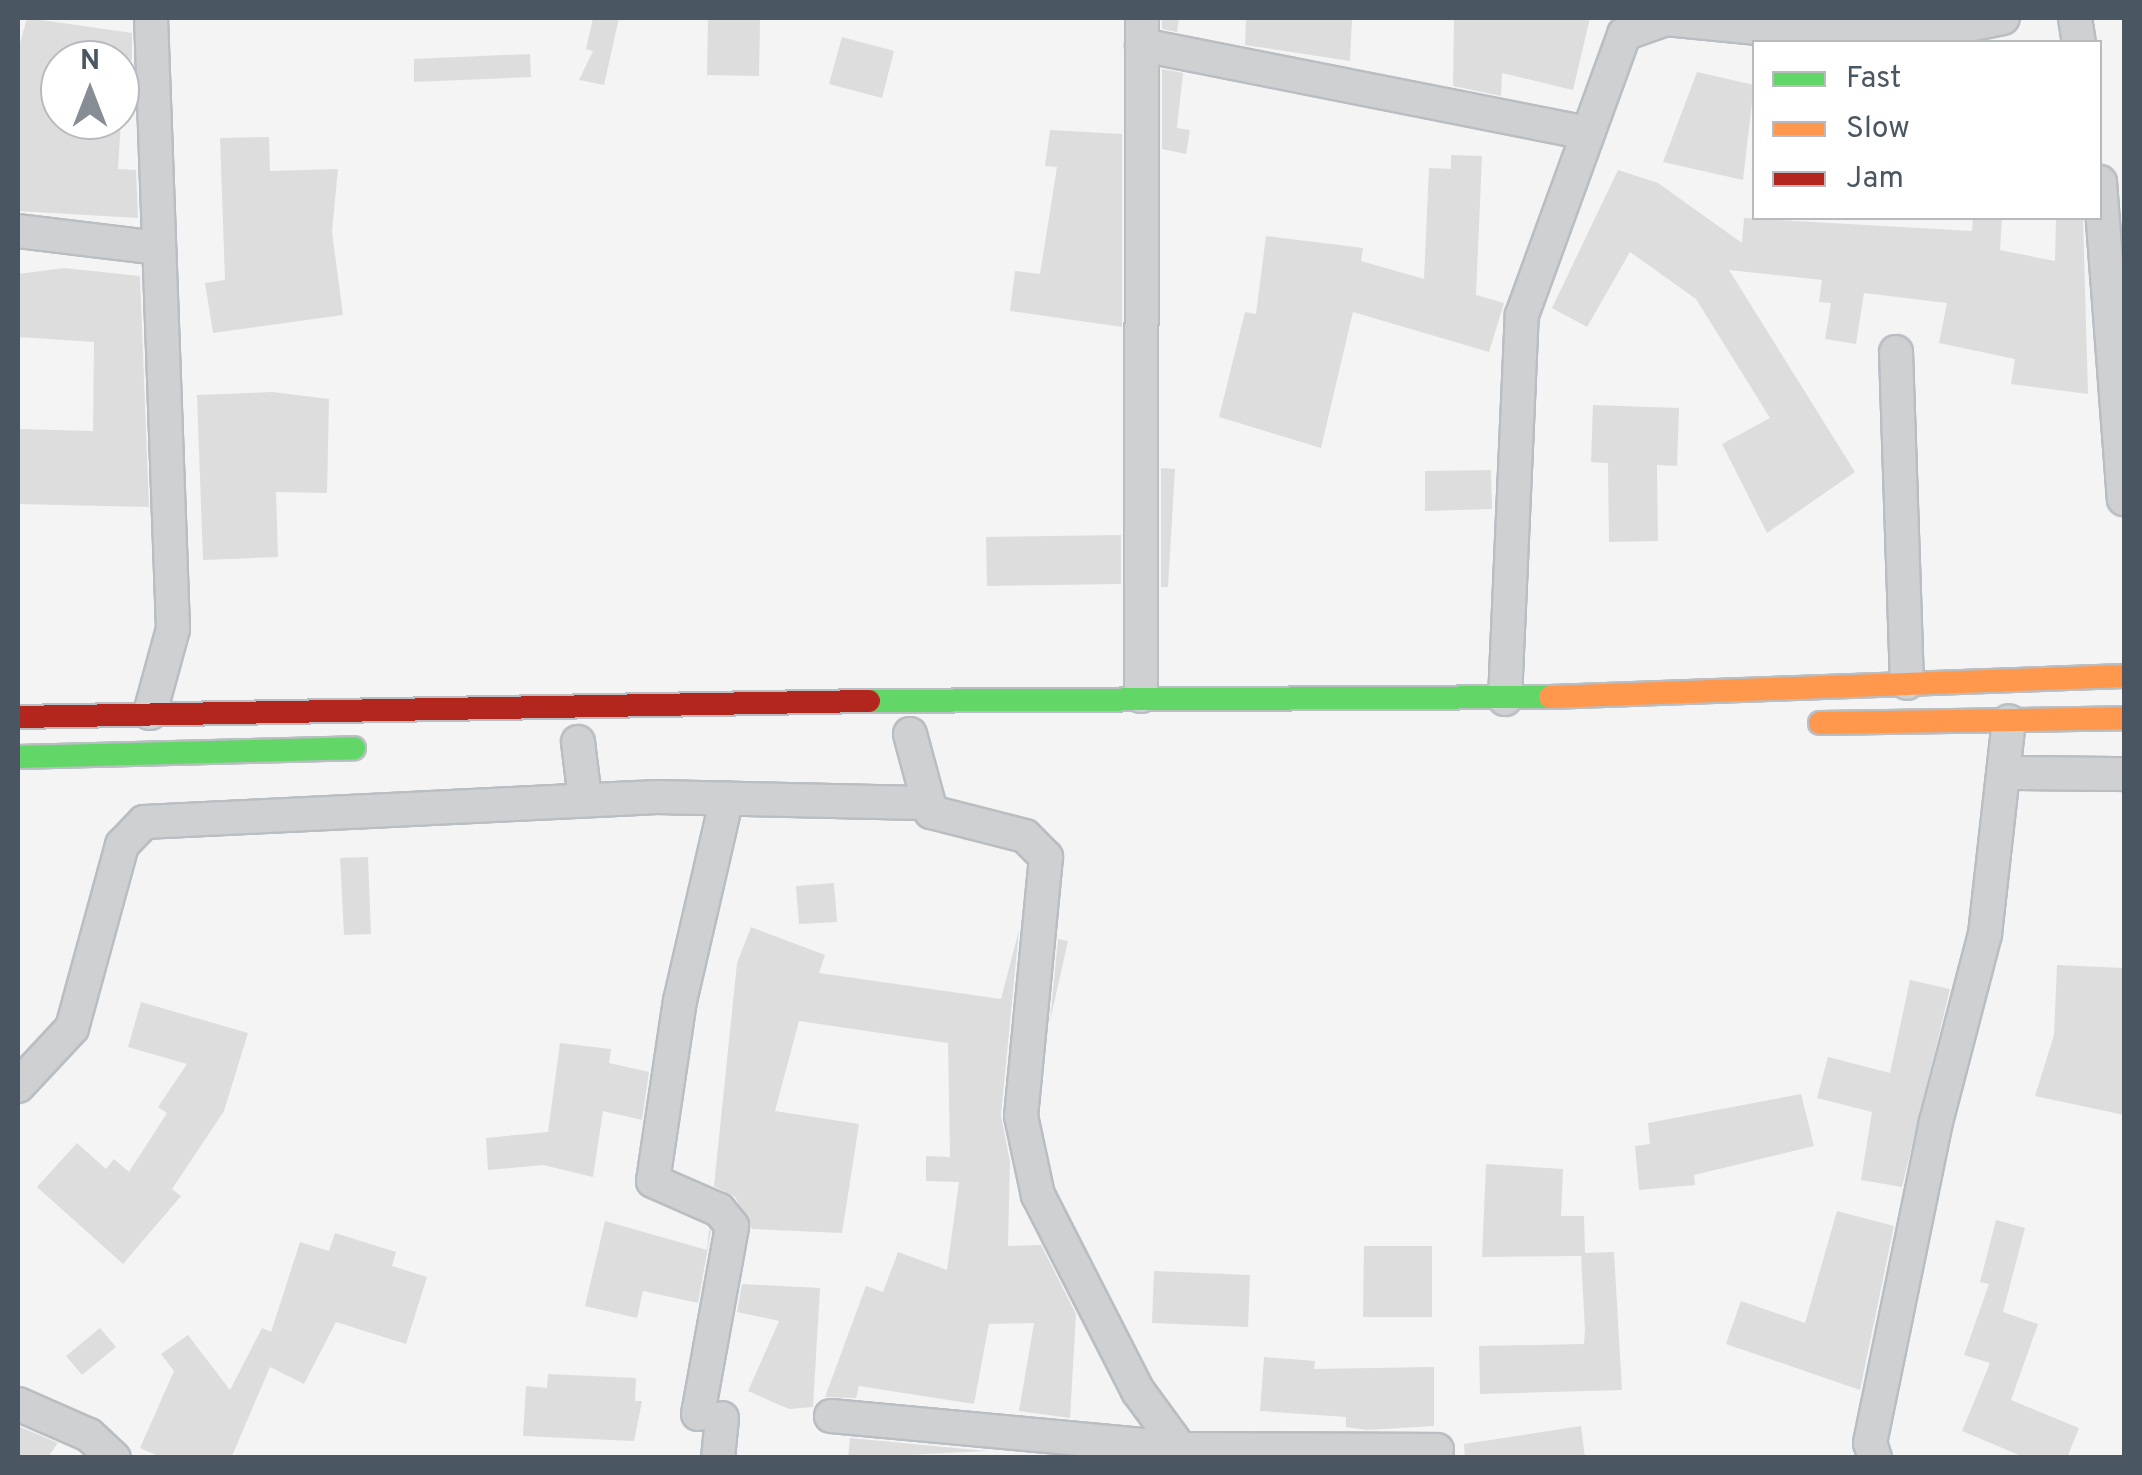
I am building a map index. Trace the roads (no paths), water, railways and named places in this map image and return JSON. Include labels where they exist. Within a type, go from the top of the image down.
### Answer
[{"type":"highway","points":[[18,716],[1142,696],[1504,699],[2124,676]]},
{"type":"highway","points":[[751,738],[752,704]]},
{"type":"highway","points":[[1789,723],[2124,718]]},
{"type":"highway","points":[[18,757],[384,748]]},
{"type":"street","points":[[150,714],[173,629],[151,18]]},
{"type":"street","points":[[1504,699],[1518,340],[1610,54],[1641,22],[1944,30],[2003,18]]},
{"type":"street","points":[[1142,696],[1142,31],[1583,132]]},
{"type":"street","points":[[2102,208],[2124,498]]},
{"type":"street","points":[[18,230],[158,248]]},
{"type":"street","points":[[1896,352],[1906,683]]},
{"type":"street","points":[[1875,1458],[1870,1443],[1932,1141],[1986,934],[2007,773],[2009,721]]},
{"type":"street","points":[[910,734],[921,802]]},
{"type":"street","points":[[578,742],[585,799]]},
{"type":"street","points":[[2007,773],[2124,774]]},
{"type":"street","points":[[718,1458],[710,1416],[732,1226],[653,1181],[680,1001],[727,798]]},
{"type":"street","points":[[18,1086],[72,1028],[122,845],[144,822],[585,799],[921,802],[1025,836],[1046,858],[1021,1116],[1038,1196],[1138,1392],[1186,1453]]},
{"type":"street","points":[[18,1404],[80,1446],[114,1458]]},
{"type":"street","points":[[830,1416],[1186,1453],[1438,1450]]}]
